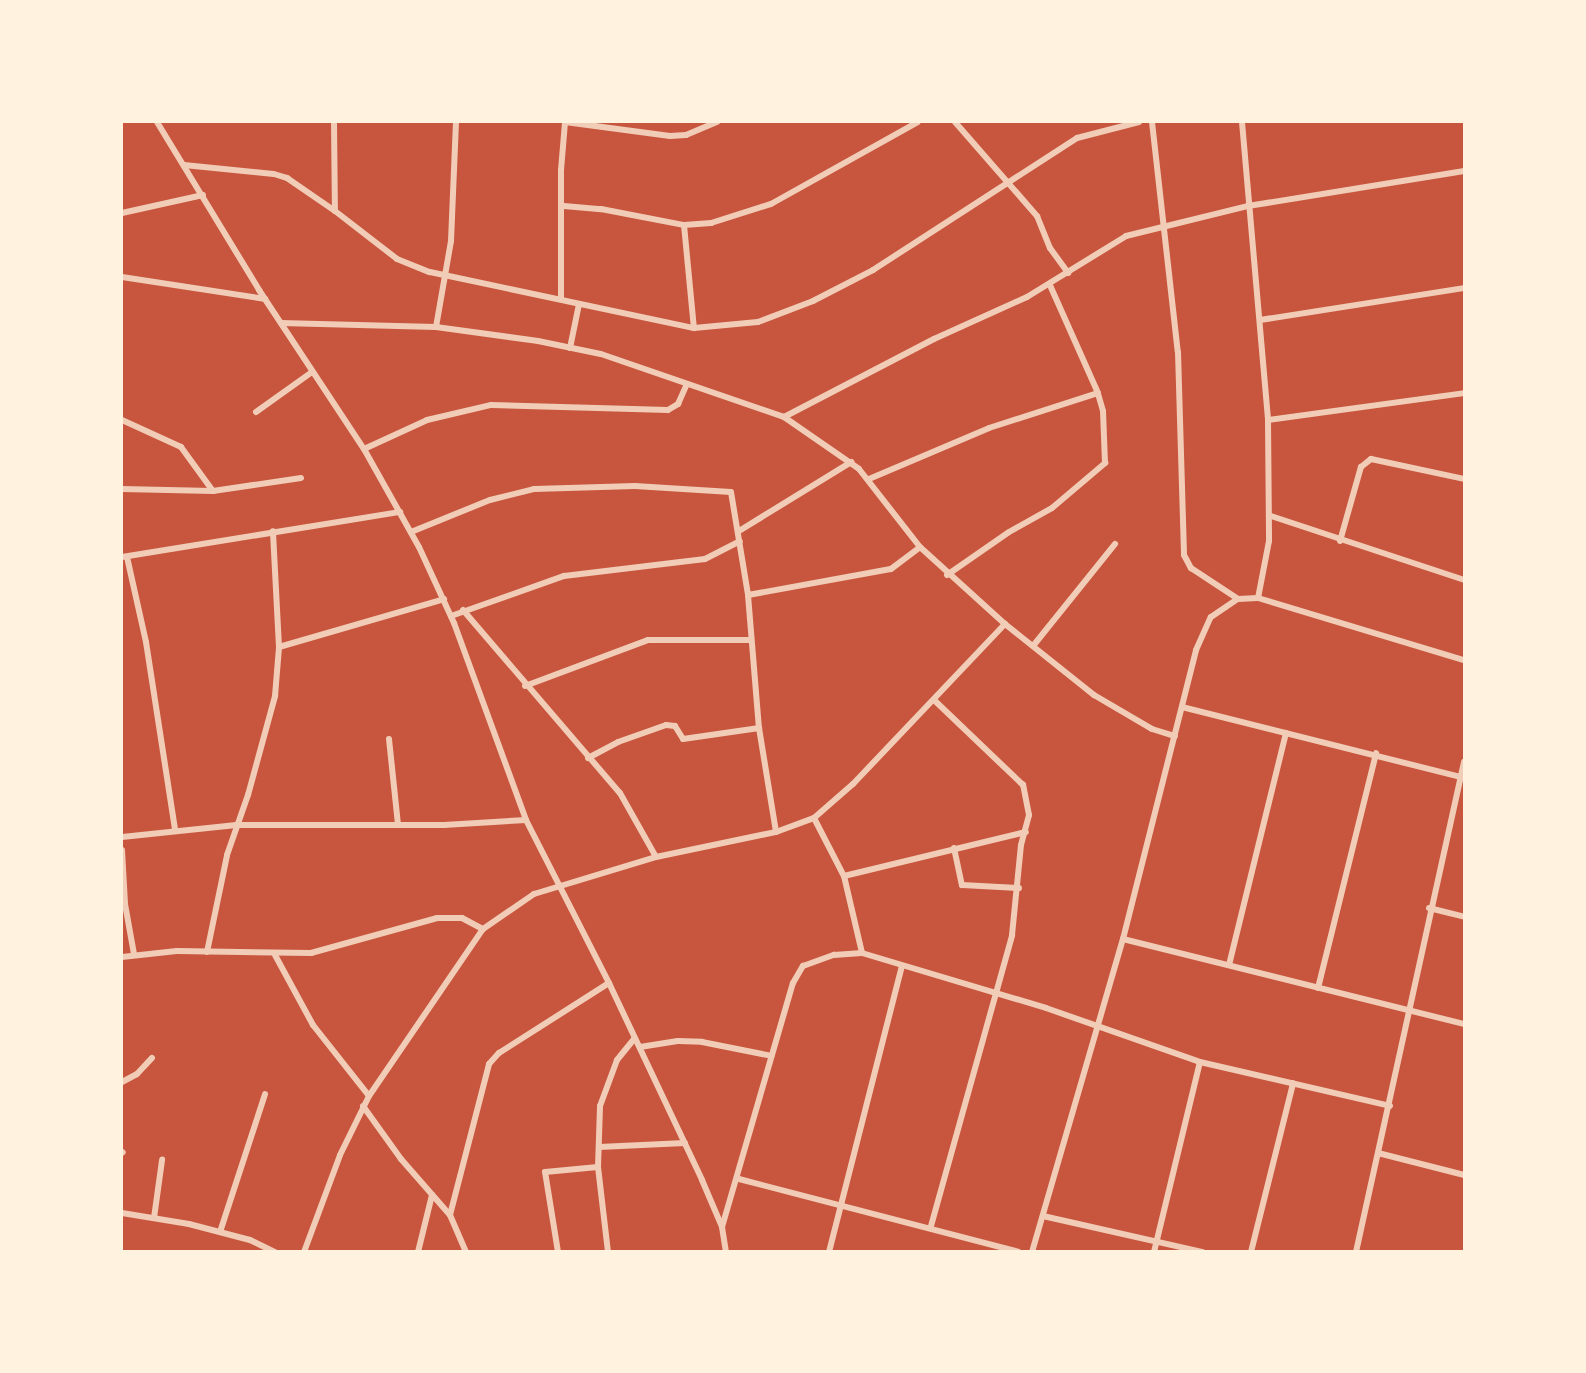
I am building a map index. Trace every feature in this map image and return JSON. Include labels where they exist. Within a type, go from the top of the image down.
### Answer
[{"type":"street","points":[[157,122],[265,299],[364,449],[411,532],[451,615],[526,820],[609,983],[684,1143],[722,1227],[726,1251]]},
{"type":"street","points":[[334,122],[335,211]]},
{"type":"street","points":[[436,327],[446,275],[456,122]]},
{"type":"street","points":[[561,299],[564,206],[561,170],[565,122],[670,136],[686,135],[717,122]]},
{"type":"street","points":[[564,206],[620,212],[684,225],[711,223],[771,204],[918,122]]},
{"type":"street","points":[[955,122],[1038,216],[1050,248],[1068,273]]},
{"type":"street","points":[[184,165],[274,174],[287,178],[398,259],[446,275],[694,328],[758,322],[813,301],[873,270],[1007,180],[1077,138],[1139,122]]},
{"type":"street","points":[[1152,122],[1178,352],[1184,555],[1191,568],[1238,599]]},
{"type":"street","points":[[1242,122],[1268,420],[1271,516],[1268,560],[1258,598]]},
{"type":"street","points":[[783,417],[1050,285],[1126,236],[1164,224],[1248,206],[1464,171]]},
{"type":"street","points":[[122,213],[203,195]]},
{"type":"street","points":[[684,225],[694,328]]},
{"type":"street","points":[[122,277],[265,299]]},
{"type":"street","points":[[947,575],[1009,531],[1052,508],[1103,466],[1105,425],[1098,393],[1050,285]]},
{"type":"street","points":[[1260,320],[1464,288]]},
{"type":"street","points":[[570,348],[579,304]]},
{"type":"street","points":[[281,323],[436,327],[570,348],[601,354],[783,417],[851,462],[869,479],[920,547],[947,575],[1005,624],[1095,695],[1152,729],[1175,736]]},
{"type":"street","points":[[256,412],[312,372]]},
{"type":"street","points":[[364,449],[427,420],[491,405],[668,410],[678,404],[687,384]]},
{"type":"street","points":[[869,479],[998,424],[1098,393]]},
{"type":"street","points":[[1268,420],[1464,393]]},
{"type":"street","points":[[122,420],[181,447],[201,469],[213,491]]},
{"type":"street","points":[[1340,541],[1361,467],[1371,459],[1464,479]]},
{"type":"street","points":[[739,531],[851,462]]},
{"type":"street","points":[[122,489],[213,491],[301,478]]},
{"type":"street","points":[[411,532],[512,494],[588,485],[727,490],[734,496],[748,595],[749,640],[759,728],[776,832]]},
{"type":"street","points":[[176,830],[146,642],[124,557],[400,512]]},
{"type":"street","points":[[1271,516],[1340,541],[1464,580]]},
{"type":"street","points":[[207,952],[211,923],[236,825],[275,696],[279,647],[273,531]]},
{"type":"street","points":[[451,615],[564,576],[705,560],[740,541]]},
{"type":"street","points":[[1033,646],[1115,544]]},
{"type":"street","points":[[748,595],[891,568],[920,547]]},
{"type":"street","points":[[1032,1251],[1124,939],[1182,707],[1204,629],[1220,608],[1238,599],[1258,598],[1464,660]]},
{"type":"street","points":[[279,647],[444,599]]},
{"type":"street","points":[[463,610],[525,686],[620,793],[656,857]]},
{"type":"street","points":[[304,1251],[363,1106],[483,929],[519,901],[656,857],[776,832],[814,818],[853,784],[1005,624]]},
{"type":"street","points":[[525,686],[648,640],[749,640]]},
{"type":"street","points":[[931,1226],[1012,935],[1019,888],[1021,845],[1026,832],[1028,803],[1023,785],[934,700]]},
{"type":"street","points":[[1182,707],[1376,753],[1462,777]]},
{"type":"street","points":[[588,759],[627,738],[666,725],[675,726],[683,739],[759,728]]},
{"type":"street","points":[[1229,965],[1286,733]]},
{"type":"street","points":[[389,739],[398,824]]},
{"type":"street","points":[[1318,988],[1376,753]]},
{"type":"street","points":[[1356,1251],[1390,1106],[1430,908],[1464,762]]},
{"type":"street","points":[[814,818],[844,876],[862,953]]},
{"type":"street","points":[[122,837],[236,825],[526,820]]},
{"type":"street","points":[[844,876],[1026,832]]},
{"type":"street","points":[[954,848],[962,885],[1019,888]]},
{"type":"street","points":[[122,850],[125,904],[134,954]]},
{"type":"street","points":[[1430,908],[1464,917]]},
{"type":"street","points":[[122,957],[134,954],[207,952],[275,955],[334,949],[437,918],[462,918],[483,929]]},
{"type":"street","points":[[1124,939],[1464,1024]]},
{"type":"street","points":[[722,1227],[739,1179],[793,983],[803,966],[834,955],[862,953],[995,992],[1200,1062],[1390,1106]]},
{"type":"street","points":[[275,955],[313,1025],[369,1096]]},
{"type":"street","points":[[829,1251],[902,966]]},
{"type":"street","points":[[450,1215],[489,1064],[500,1053],[609,983]]},
{"type":"street","points":[[608,1251],[598,1167],[598,1121],[603,1093],[617,1060],[634,1038]]},
{"type":"street","points":[[639,1047],[678,1041],[702,1042],[772,1056]]},
{"type":"street","points":[[122,1082],[137,1074],[152,1058]]},
{"type":"street","points":[[1154,1251],[1200,1062]]},
{"type":"street","points":[[1251,1251],[1293,1083]]},
{"type":"street","points":[[220,1232],[265,1094]]},
{"type":"street","points":[[363,1106],[450,1215],[466,1251]]},
{"type":"street","points":[[599,1147],[684,1143]]},
{"type":"street","points":[[1378,1153],[1464,1175]]},
{"type":"street","points":[[154,1218],[162,1160]]},
{"type":"street","points":[[558,1251],[545,1172],[598,1167]]},
{"type":"street","points":[[739,1179],[931,1226],[1019,1251]]},
{"type":"street","points":[[418,1251],[432,1195]]},
{"type":"street","points":[[122,1213],[220,1232],[275,1251]]},
{"type":"street","points":[[1043,1216],[1203,1251]]}]
